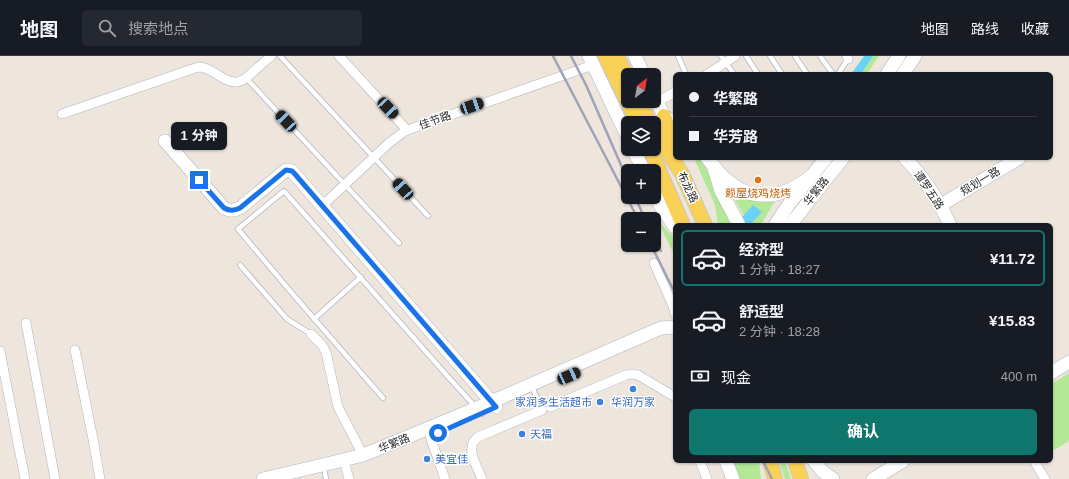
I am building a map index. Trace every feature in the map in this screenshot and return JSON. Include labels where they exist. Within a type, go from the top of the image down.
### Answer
[{"type":"main road","points":[[605,56],[635,116]]},
{"type":"main road","points":[[617,56],[623,68]]},
{"type":"main road","points":[[635,56],[641,68]]},
{"type":"main road","points":[[887,72],[899,56]]},
{"type":"main road","points":[[904,72],[915,56]]},
{"type":"main road","points":[[591,60],[621,123]]},
{"type":"main road","points":[[661,107],[669,120],[673,141]]},
{"type":"main road","points":[[165,141],[224,208],[233,211],[237,210],[286,170],[294,173],[494,404]]},
{"type":"main road","name":"布龙路","points":[[661,142],[682,174],[704,223]]},
{"type":"main road","name":"布龙路","points":[[653,156],[682,223]]},
{"type":"main road","points":[[678,160],[682,174]]},
{"type":"main road","name":"华繁路","points":[[776,223],[789,204],[824,160]]},
{"type":"main road","name":"华繁路","points":[[792,223],[841,160]]},
{"type":"main road","name":"谭罗五路","points":[[907,160],[927,184],[949,223]]},
{"type":"main road","name":"规划一路","points":[[940,205],[1016,160]]},
{"type":"main road","points":[[710,161],[724,177],[736,187],[756,196],[771,195],[783,192],[809,179],[818,189]]},
{"type":"main road","points":[[710,161],[721,191],[737,222]]},
{"type":"main road","points":[[660,204],[673,224]]},
{"type":"main road","name":"华繁路","points":[[302,479],[347,473],[430,436],[494,404],[661,328],[673,328]]},
{"type":"main road","name":"华繁路","points":[[494,404],[534,391],[673,329]]},
{"type":"main road","points":[[1053,372],[1069,362]]},
{"type":"main road","name":"华繁路","points":[[263,479],[363,455],[480,411]]},
{"type":"main road","points":[[727,463],[732,479]]},
{"type":"main road","points":[[763,463],[764,479]]},
{"type":"main road","points":[[771,463],[775,479]]},
{"type":"main road","points":[[796,463],[801,479]]},
{"type":"main road","points":[[815,463],[819,479]]},
{"type":"main road","points":[[816,463],[822,471],[833,479]]},
{"type":"main road","points":[[873,479],[900,463]]},
{"type":"street","points":[[62,114],[198,67],[204,67],[231,82],[241,82],[271,56]]},
{"type":"street","points":[[339,56],[407,130]]},
{"type":"street","points":[[713,72],[723,59],[735,56]]},
{"type":"street","name":"佳节路","points":[[322,205],[402,132],[591,60]]},
{"type":"street","points":[[661,97],[673,93]]},
{"type":"street","points":[[654,262],[673,306]]},
{"type":"street","points":[[26,323],[55,479]]},
{"type":"street","points":[[311,334],[322,345],[326,352],[338,406],[363,455]]},
{"type":"street","points":[[75,350],[100,479]]},
{"type":"street","points":[[0,351],[25,479]]},
{"type":"street","points":[[482,479],[471,450],[474,441],[546,408],[626,375],[632,374],[638,375],[673,396]]},
{"type":"street","points":[[430,436],[445,479]]},
{"type":"street","points":[[701,463],[706,479]]},
{"type":"street","points":[[1035,463],[1045,479]]},
{"type":"lane","points":[[280,56],[428,216]]},
{"type":"lane","points":[[678,56],[685,72]]},
{"type":"lane","points":[[746,56],[757,72]]},
{"type":"lane","points":[[770,56],[781,72]]},
{"type":"lane","points":[[795,56],[806,72]]},
{"type":"lane","points":[[820,56],[832,72]]},
{"type":"lane","points":[[839,72],[848,57]]},
{"type":"lane","points":[[723,59],[733,72]]},
{"type":"lane","points":[[247,78],[399,242]]},
{"type":"lane","points":[[383,398],[238,229],[284,191],[480,411]]},
{"type":"lane","points":[[240,265],[287,319],[311,334]]},
{"type":"lane","points":[[314,319],[362,277]]},
{"type":"lane","points":[[534,391],[546,408]]},
{"type":"green space","points":[[873,56],[879,56],[868,72],[862,72]]},
{"type":"green space","points":[[695,160],[702,160],[733,223],[718,223],[715,205]]},
{"type":"green space","points":[[732,188],[776,199],[762,223],[748,223],[730,191]]},
{"type":"green space","points":[[661,224],[673,237],[673,252],[661,228]]},
{"type":"green space","points":[[1069,373],[1069,441],[1053,451],[1053,383]]},
{"type":"green space","points":[[731,463],[759,463],[761,479],[736,479]]},
{"type":"green space","points":[[780,463],[786,463],[791,479],[785,479]]},
{"type":"water","points":[[864,56],[873,56],[862,72],[852,72]]},
{"type":"water","points":[[753,205],[762,212],[752,223],[737,223]]},
{"type":"railway","points":[[553,56],[634,212]]},
{"type":"railway","points":[[571,56],[586,85],[621,165]]},
{"type":"railway","points":[[638,204],[642,212]]},
{"type":"railway","points":[[654,252],[673,289]]},
{"type":"railway","points":[[764,463],[772,479]]},
{"type":"place","name":"赖屋烧鸡烧烤","points":[[758,180]]},
{"type":"place","name":"华润万家","points":[[633,389]]},
{"type":"place","name":"家润多生活超市","points":[[600,402]]},
{"type":"place","name":"天福","points":[[522,434]]},
{"type":"place","name":"美宜佳","points":[[427,459]]},
{"type":"route","points":[[199,180],[224,208],[233,211],[240,208],[286,170],[294,173],[496,407],[438,433]]}]
